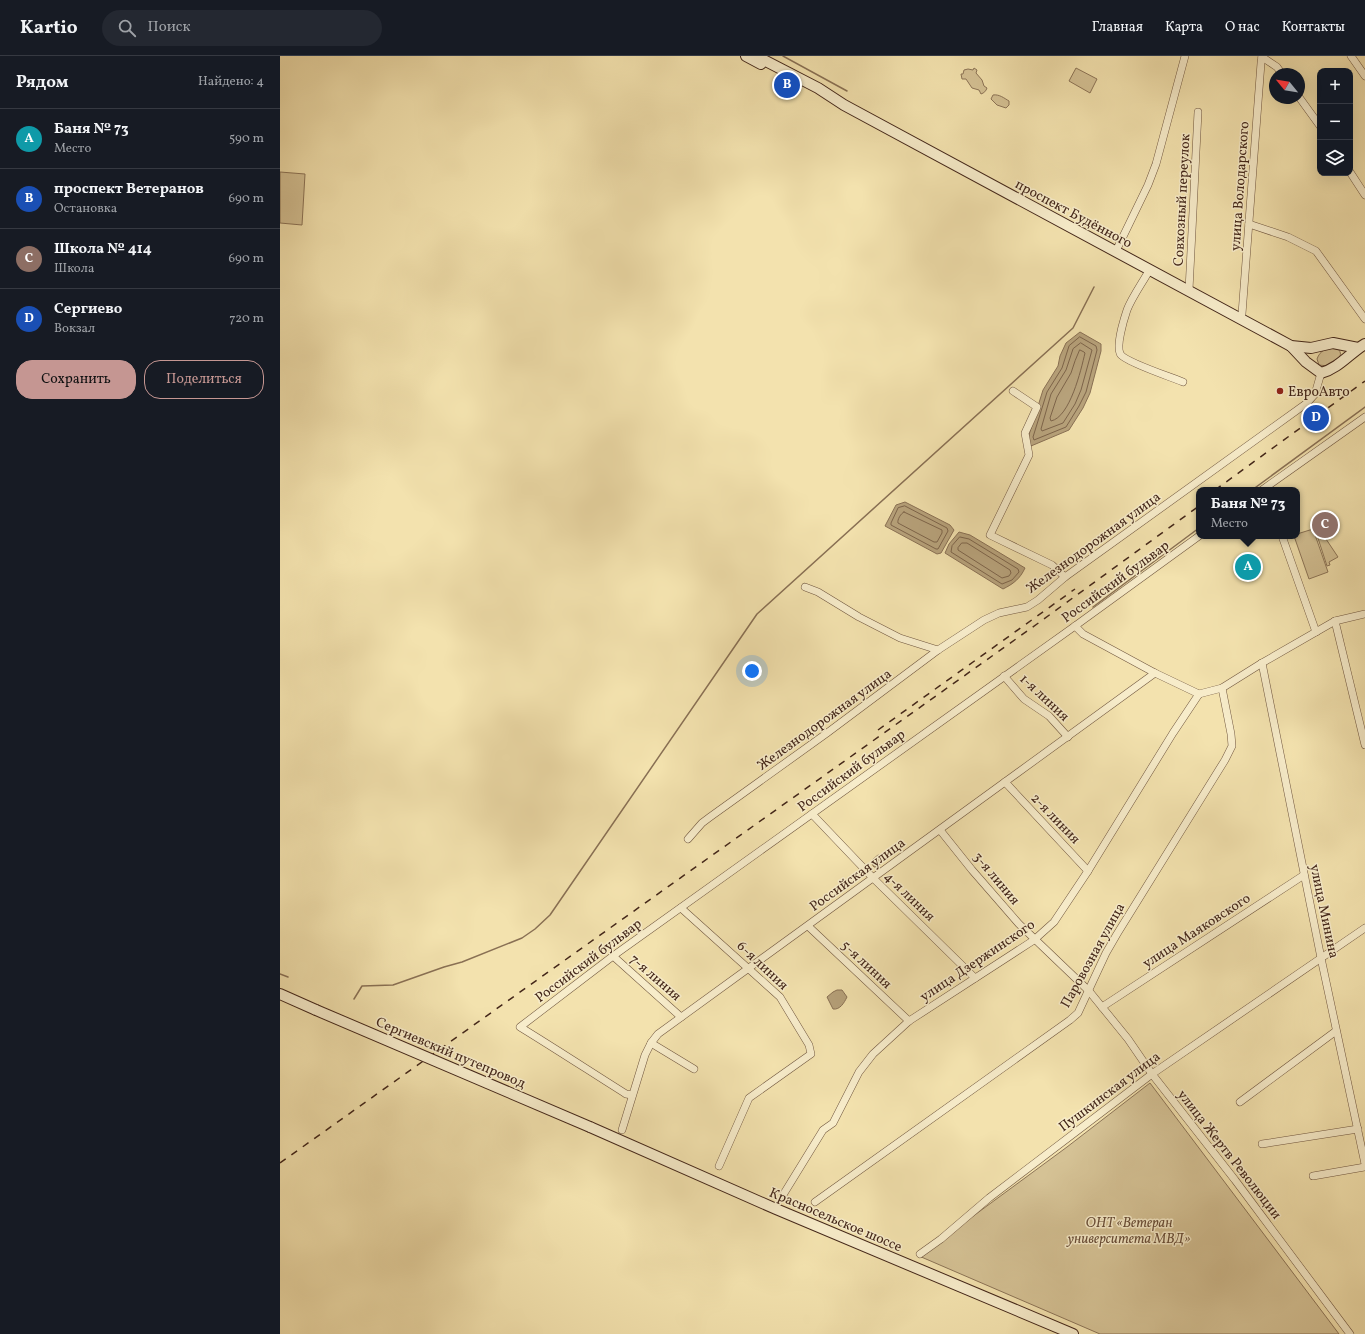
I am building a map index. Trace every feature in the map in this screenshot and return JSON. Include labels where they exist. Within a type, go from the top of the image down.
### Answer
[{"type":"street","name":"проспект Будённого","points":[[746,56],[823,96],[844,105]]},
{"type":"street","points":[[1116,251],[1148,186],[1156,164],[1185,56]]},
{"type":"street","points":[[1262,56],[1278,68]]},
{"type":"street","name":"улица Володарского","points":[[1240,318],[1242,314],[1250,224],[1262,56]]},
{"type":"street","points":[[1351,56],[1365,76]]},
{"type":"street","name":"проспект Будённого","points":[[759,57],[818,88],[844,105],[1291,346],[1318,348]]},
{"type":"street","points":[[1304,104],[1317,122]]},
{"type":"street","name":"Совхозный переулок","points":[[1189,290],[1198,112]]},
{"type":"street","points":[[1353,176],[1365,195]]},
{"type":"street","points":[[1250,224],[1288,237],[1316,251],[1365,319]]},
{"type":"street","points":[[1150,269],[1128,309],[1118,345],[1118,352],[1130,361],[1183,382]]},
{"type":"street","points":[[1333,343],[1340,345],[1362,346],[1329,370],[1321,373],[1312,367],[1312,356],[1314,351],[1327,344],[1333,343]]},
{"type":"street","points":[[1340,345],[1343,353],[1342,361]]},
{"type":"street","name":"проспект Будённого","points":[[1291,346],[1301,358],[1312,367]]},
{"type":"street","name":"Железнодорожная улица","points":[[688,839],[702,823],[859,710],[938,650],[984,620],[998,613],[1027,607],[1038,600],[1065,577],[1307,403],[1315,394],[1321,373]]},
{"type":"street","points":[[1013,391],[1037,407],[1025,433],[1029,455],[990,535],[1052,565],[1065,577]]},
{"type":"street","points":[[1267,487],[1365,417]]},
{"type":"street","name":"Российский бульвар","points":[[632,1095],[626,1094],[520,1027],[613,956],[1196,538]]},
{"type":"street","points":[[1283,539],[1316,632]]},
{"type":"street","points":[[805,587],[818,592],[900,638],[938,650]]},
{"type":"street","points":[[1075,626],[1083,634],[1155,673],[1199,694],[1222,688],[1335,621],[1365,614]]},
{"type":"street","points":[[1335,621],[1365,745]]},
{"type":"street","name":"улица Минина","points":[[1262,663],[1321,958],[1365,1164]]},
{"type":"street","name":"Российская улица","points":[[622,1130],[645,1055],[651,1043],[658,1034],[1155,673]]},
{"type":"street","name":"1-я линия","points":[[1004,676],[1024,699],[1049,716],[1068,737]]},
{"type":"street","name":"Паровозная улица","points":[[815,1202],[1070,1020],[1078,1012],[1106,953],[1117,934],[1225,760],[1232,746],[1222,688]]},
{"type":"street","name":"улица Дзержинского","points":[[783,1195],[823,1130],[833,1123],[859,1072],[873,1054],[909,1021],[1034,940],[1054,922],[1088,871],[1173,733],[1199,694]]},
{"type":"street","name":"2-я линия","points":[[1005,782],[1088,871]]},
{"type":"street","name":"4-я линия","points":[[812,814],[873,878],[976,978]]},
{"type":"street","name":"3-я линия","points":[[940,830],[972,870],[1019,924],[1089,991]]},
{"type":"street","name":"улица Маяковского","points":[[1102,1007],[1304,875]]},
{"type":"street","name":"6-я линия","points":[[681,908],[780,997],[809,1045],[811,1054],[749,1098],[719,1166]]},
{"type":"street","name":"5-я линия","points":[[808,926],[909,1021]]},
{"type":"street","name":"Пушкинская улица","points":[[920,1254],[941,1239],[989,1198],[1152,1074],[1365,928]]},
{"type":"street","name":"7-я линия","points":[[613,956],[681,1016]]},
{"type":"street","name":"улица Жертв Революции","points":[[1089,991],[1128,1039],[1152,1074],[1235,1180],[1350,1334]]},
{"type":"street","name":"Сергиевский путепровод","points":[[280,994],[590,1127]]},
{"type":"street","points":[[1240,1102],[1336,1030]]},
{"type":"street","points":[[651,1043],[694,1069]]},
{"type":"street","name":"Красносельское шоссе","points":[[590,1127],[776,1209],[1073,1334]]},
{"type":"street","points":[[1262,1144],[1358,1129]]},
{"type":"street","points":[[1313,1176],[1365,1168]]},
{"type":"green space","points":[[974,68],[977,70],[976,73],[982,80],[984,86],[987,88],[985,92],[981,94],[979,90],[972,88],[966,79],[962,79],[961,74],[963,74],[964,70],[973,70]]},
{"type":"green space","points":[[1076,68],[1097,79],[1090,93],[1069,81]]},
{"type":"green space","points":[[993,95],[1009,101],[1009,105],[1006,108],[997,105],[991,99]]},
{"type":"green space","points":[[280,172],[305,174],[302,225],[280,223]]},
{"type":"green space","points":[[1336,347],[1340,353],[1339,358],[1328,366],[1319,365],[1317,359],[1320,353],[1327,349]]},
{"type":"green space","points":[[1318,527],[1338,557],[1329,562],[1330,565],[1327,566],[1315,529]]},
{"type":"green space","points":[[1313,529],[1328,572],[1309,579],[1295,539],[1300,539],[1300,533]]},
{"type":"green space","name":"ОНТ «Ветеран университета МВД»","points":[[1150,1083],[1339,1334],[1100,1334],[919,1256],[1067,1147]]},
{"type":"water","points":[[1080,332],[1101,344],[1101,351],[1090,393],[1083,408],[1069,430],[1031,446],[1028,438],[1043,390],[1058,366],[1060,356],[1066,343]]},
{"type":"water","points":[[905,502],[950,525],[954,530],[941,553],[937,554],[885,526],[896,505]]},
{"type":"water","points":[[959,532],[970,535],[1025,568],[1021,575],[1013,583],[1003,589],[945,553],[949,544]]},
{"type":"water","points":[[878,855],[881,856],[883,862],[874,867],[872,860]]},
{"type":"water","points":[[837,990],[842,990],[847,997],[840,1007],[833,1009],[827,997]]},
{"type":"waterway","points":[[783,56],[847,91]]},
{"type":"waterway","points":[[354,999],[362,986],[393,985],[462,962],[522,938],[535,929],[550,915],[757,614],[1073,328],[1094,287]]},
{"type":"waterway","points":[[1256,487],[1365,407]]},
{"type":"waterway","points":[[1093,607],[1196,530]]},
{"type":"waterway","points":[[280,974],[288,977]]},
{"type":"railway","points":[[1219,487],[1365,381]]},
{"type":"railway","points":[[280,1163],[1037,624],[1196,508]]},
{"type":"railway","points":[[878,730],[1075,589]]},
{"type":"place","name":"проспект Ветеранов","points":[[787,85]]},
{"type":"place","name":"ЕвроАвто","points":[[1280,391]]},
{"type":"place","name":"Сергиево","points":[[1316,418]]},
{"type":"place","name":"Школа № 414","points":[[1325,525]]},
{"type":"place","name":"Баня № 73","points":[[1248,567]]}]
